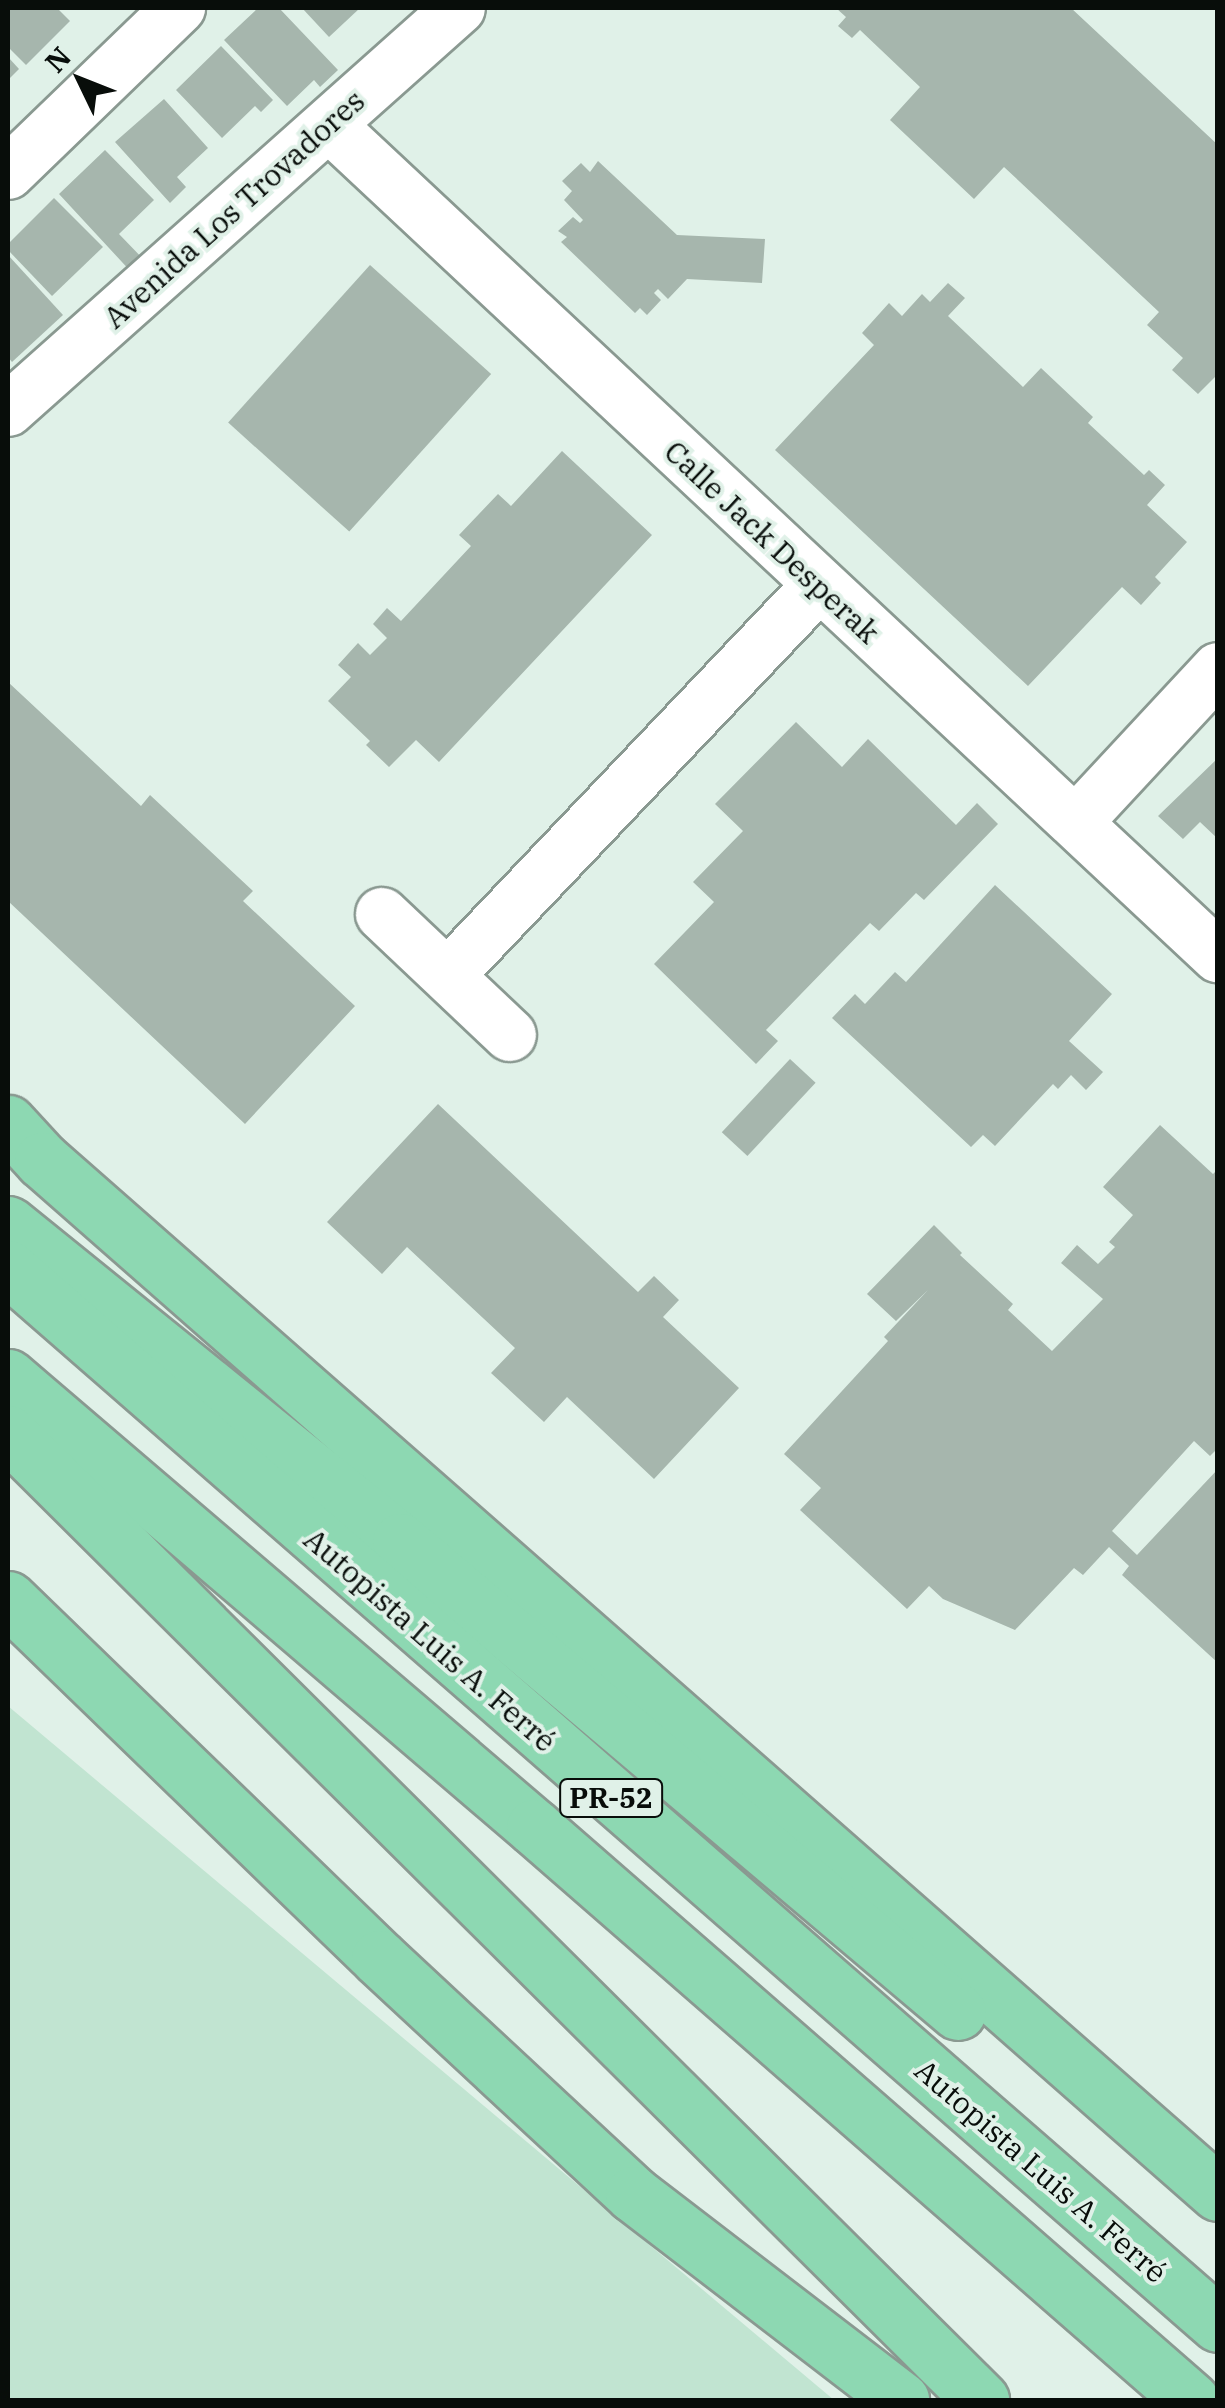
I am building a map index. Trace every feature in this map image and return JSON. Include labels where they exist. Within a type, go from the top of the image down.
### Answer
[{"type":"highway","points":[[8,1124],[42,1160],[1218,2193]]},
{"type":"highway","points":[[8,1224],[400,1540],[1218,2228]]},
{"type":"highway","name":"Autopista Luis A. Ferré","points":[[8,1268],[1218,2324]]},
{"type":"highway","name":"PR-52","points":[[8,1378],[518,1814],[1191,2400]]},
{"type":"highway","points":[[8,1433],[982,2400]]},
{"type":"highway","points":[[8,1599],[378,1958],[633,2194],[902,2400]]},
{"type":"street","name":"Avenida Los Trovadores","points":[[8,410],[459,8]]},
{"type":"street","points":[[8,173],[155,15]]},
{"type":"street","name":"Calle Jack Desperak","points":[[330,126],[1218,956]]},
{"type":"street","points":[[448,974],[818,586]]},
{"type":"street","points":[[1076,822],[1218,669]]},
{"type":"street","points":[[382,914],[510,1035]]},
{"type":"green space","points":[[8,1706],[834,2400],[8,2400]]},
{"type":"building","points":[[8,8],[57,8],[70,21],[26,65],[8,47]]},
{"type":"building","points":[[258,8],[279,8],[338,70],[320,87],[314,80],[287,106],[224,40]]},
{"type":"building","points":[[302,8],[360,8],[329,37]]},
{"type":"building","points":[[836,8],[1071,8],[1218,145],[1218,374],[1198,394],[1172,370],[1183,358],[1147,325],[1159,312],[1004,167],[974,199],[890,120],[920,87],[860,30],[852,38],[838,26],[846,17]]},
{"type":"building","points":[[221,46],[273,100],[261,112],[255,106],[222,138],[176,90]]},
{"type":"building","points":[[8,57],[19,69],[8,80]]},
{"type":"building","points":[[164,99],[208,148],[177,177],[186,187],[170,203],[115,142]]},
{"type":"building","points":[[105,150],[154,200],[119,234],[147,263],[134,275],[59,194]]},
{"type":"building","points":[[598,161],[677,235],[765,239],[762,283],[687,279],[668,299],[658,289],[654,293],[661,300],[647,315],[640,308],[635,313],[561,242],[567,237],[558,231],[573,217],[580,223],[583,220],[564,200],[572,191],[562,181],[581,163],[590,172]]},
{"type":"building","points":[[54,198],[103,247],[52,296],[8,250],[8,244]]},
{"type":"building","points":[[8,255],[63,315],[12,362],[8,357]]},
{"type":"building","points":[[370,265],[491,374],[349,532],[228,423]]},
{"type":"building","points":[[948,283],[965,298],[948,316],[1023,387],[1041,368],[1093,417],[1088,423],[1144,475],[1149,470],[1165,485],[1147,505],[1187,542],[1155,577],[1161,583],[1141,605],[1122,587],[1028,686],[775,450],[874,345],[862,333],[889,303],[902,316],[922,294],[930,302]]},
{"type":"building","points":[[562,451],[652,535],[439,762],[416,740],[389,767],[366,745],[370,741],[328,701],[351,677],[338,665],[358,643],[370,655],[387,638],[373,624],[387,608],[401,621],[471,546],[459,535],[498,494],[511,506]]},
{"type":"building","points":[[8,682],[141,806],[150,795],[253,891],[243,901],[355,1006],[245,1124],[8,901]]},
{"type":"building","points":[[796,722],[842,767],[868,739],[956,825],[977,803],[998,824],[924,900],[916,893],[879,931],[870,923],[766,1030],[778,1041],[756,1064],[654,964],[714,902],[693,882],[743,831],[715,804]]},
{"type":"building","points":[[1218,758],[1218,839],[1200,822],[1183,839],[1158,816]]},
{"type":"building","points":[[995,885],[1112,994],[1069,1041],[1103,1072],[1086,1090],[1071,1075],[1058,1089],[1053,1084],[995,1146],[983,1135],[971,1147],[832,1018],[855,994],[865,1004],[895,972],[906,982]]},
{"type":"building","points":[[790,1059],[816,1083],[747,1156],[722,1132]]},
{"type":"building","points":[[438,1104],[638,1292],[654,1276],[679,1300],[663,1317],[739,1388],[654,1479],[567,1397],[544,1422],[491,1373],[515,1348],[407,1247],[382,1274],[327,1222]]},
{"type":"building","points":[[1160,1125],[1213,1174],[1218,1169],[1218,1448],[1210,1456],[1194,1441],[1112,1531],[1137,1555],[1218,1469],[1218,1663],[1122,1575],[1129,1566],[1109,1547],[1083,1575],[1074,1568],[1015,1630],[943,1599],[929,1586],[907,1609],[800,1510],[821,1488],[784,1454],[888,1341],[884,1337],[928,1290],[896,1321],[867,1294],[934,1225],[1013,1304],[1008,1310],[1052,1351],[1103,1299],[1061,1263],[1077,1245],[1098,1264],[1115,1247],[1109,1242],[1133,1215],[1103,1187]]}]
